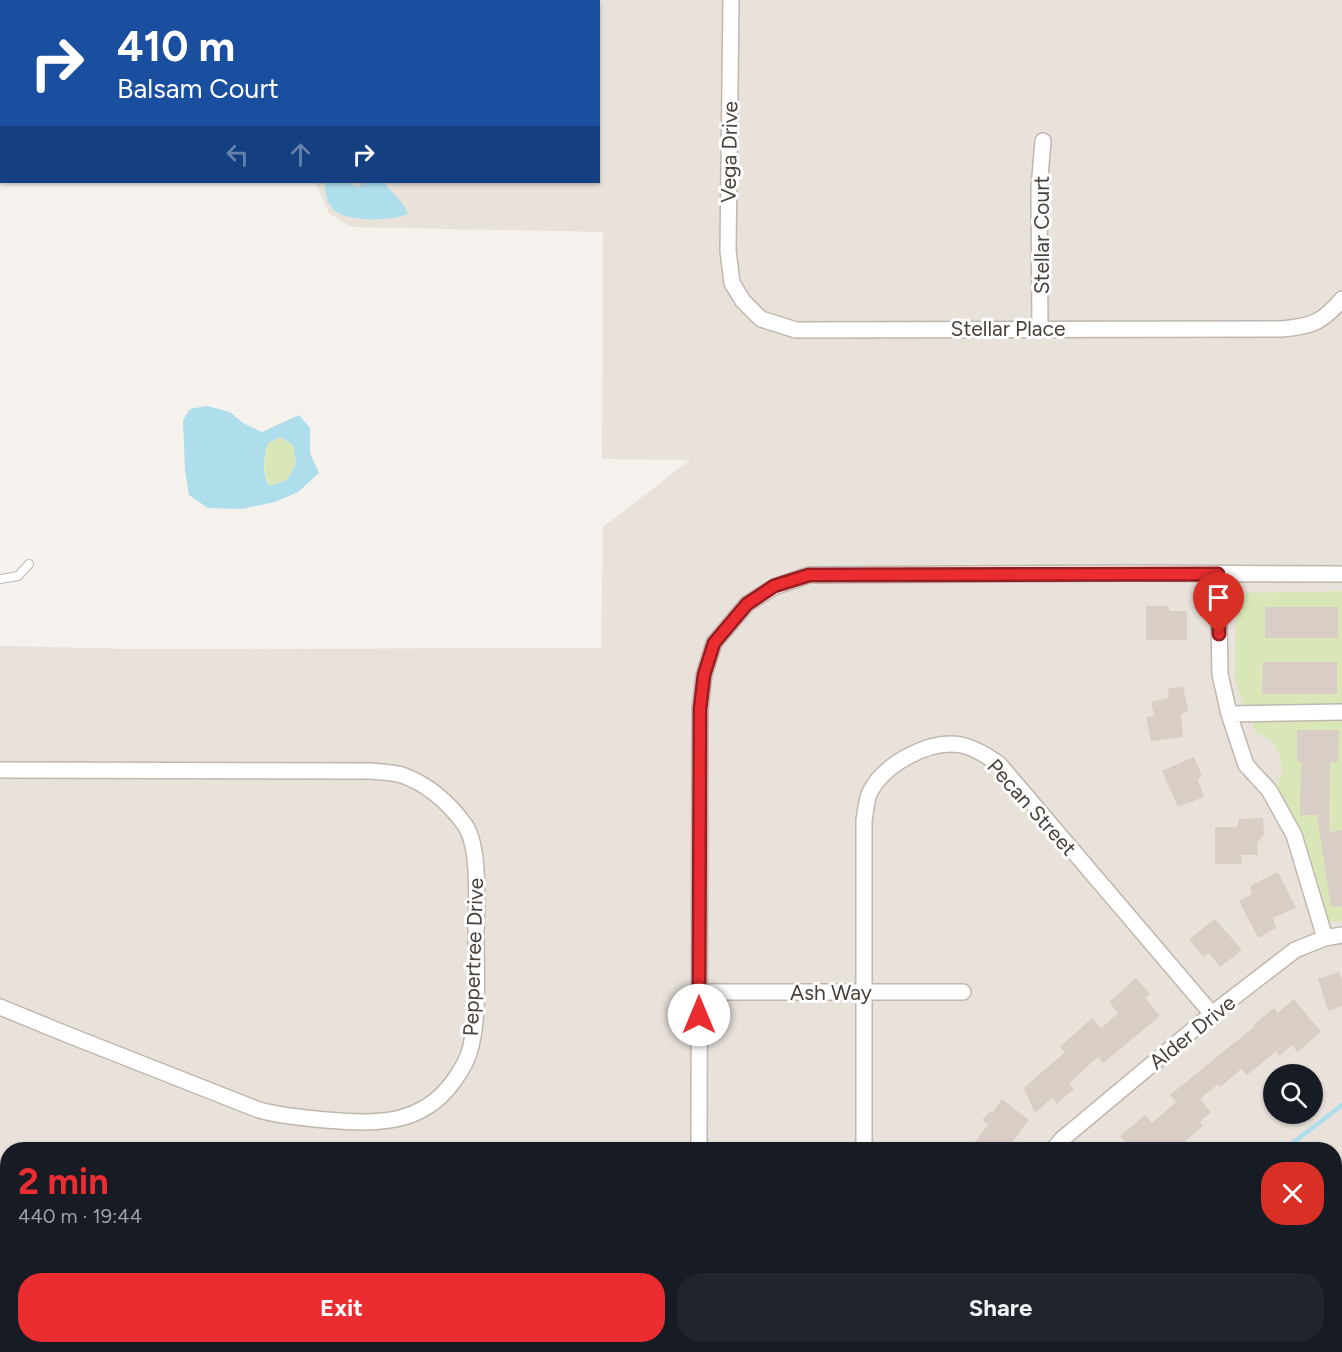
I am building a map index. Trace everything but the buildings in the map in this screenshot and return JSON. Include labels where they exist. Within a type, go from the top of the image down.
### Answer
[{"type":"street","name":"Vega Drive","points":[[731,0],[728,251],[732,283],[743,301]]},
{"type":"street","name":"Stellar Court","points":[[1040,328],[1039,189],[1043,141]]},
{"type":"street","name":"Stellar Place","points":[[743,301],[761,319],[796,330],[1282,329],[1307,326],[1329,315],[1342,299]]},
{"type":"street","points":[[1218,574],[1220,675],[1229,714],[1246,765],[1269,790],[1294,835],[1326,938]]},
{"type":"street","points":[[699,1142],[700,709],[702,686],[714,643],[747,604],[774,586],[809,575],[1342,574]]},
{"type":"street","points":[[1229,714],[1342,712]]},
{"type":"street","name":"Pecan Street","points":[[864,1142],[864,820],[870,793],[883,774],[912,752],[936,746],[960,744],[981,752],[999,764],[1212,1014]]},
{"type":"street","name":"Peppertree Drive","points":[[0,770],[370,771],[400,775],[428,787],[466,827],[476,863],[476,1021],[464,1068],[444,1094],[420,1111],[400,1119],[377,1123],[281,1116],[270,1113],[0,1007]]},
{"type":"street","name":"Alder Drive","points":[[1059,1142],[1212,1014],[1295,950],[1326,938],[1342,935]]},
{"type":"street","name":"Ash Way","points":[[699,992],[963,992]]},
{"type":"lane","points":[[0,579],[18,576],[29,564]]},
{"type":"shaded area","points":[[600,0],[1342,0],[1342,1142],[0,1142],[0,646],[138,649],[601,648],[603,527],[690,460],[602,459],[603,232],[351,227],[330,214],[315,183],[600,183]]},
{"type":"green space","points":[[281,437],[293,445],[296,464],[287,480],[269,486],[265,475],[265,454],[268,442]]},
{"type":"green space","points":[[1342,591],[1342,921],[1328,922],[1302,840],[1275,791],[1282,774],[1280,754],[1271,740],[1257,733],[1235,681],[1236,602],[1243,593]]},
{"type":"water","points":[[325,183],[350,183],[358,187],[364,183],[385,183],[408,214],[391,218],[348,217],[333,209],[326,193]]},
{"type":"water","points":[[207,406],[230,412],[243,423],[262,432],[299,415],[310,428],[310,453],[319,473],[298,492],[275,502],[242,509],[208,508],[189,495],[185,470],[183,420],[190,409]],"holes":[[[281,437],[293,445],[296,464],[287,480],[269,486],[264,470],[268,443]]]},
{"type":"waterway","points":[[1294,1142],[1342,1105]]},
{"type":"route","points":[[699,1015],[700,709],[704,675],[714,643],[747,604],[774,586],[809,575],[1218,574],[1219,634]]}]
